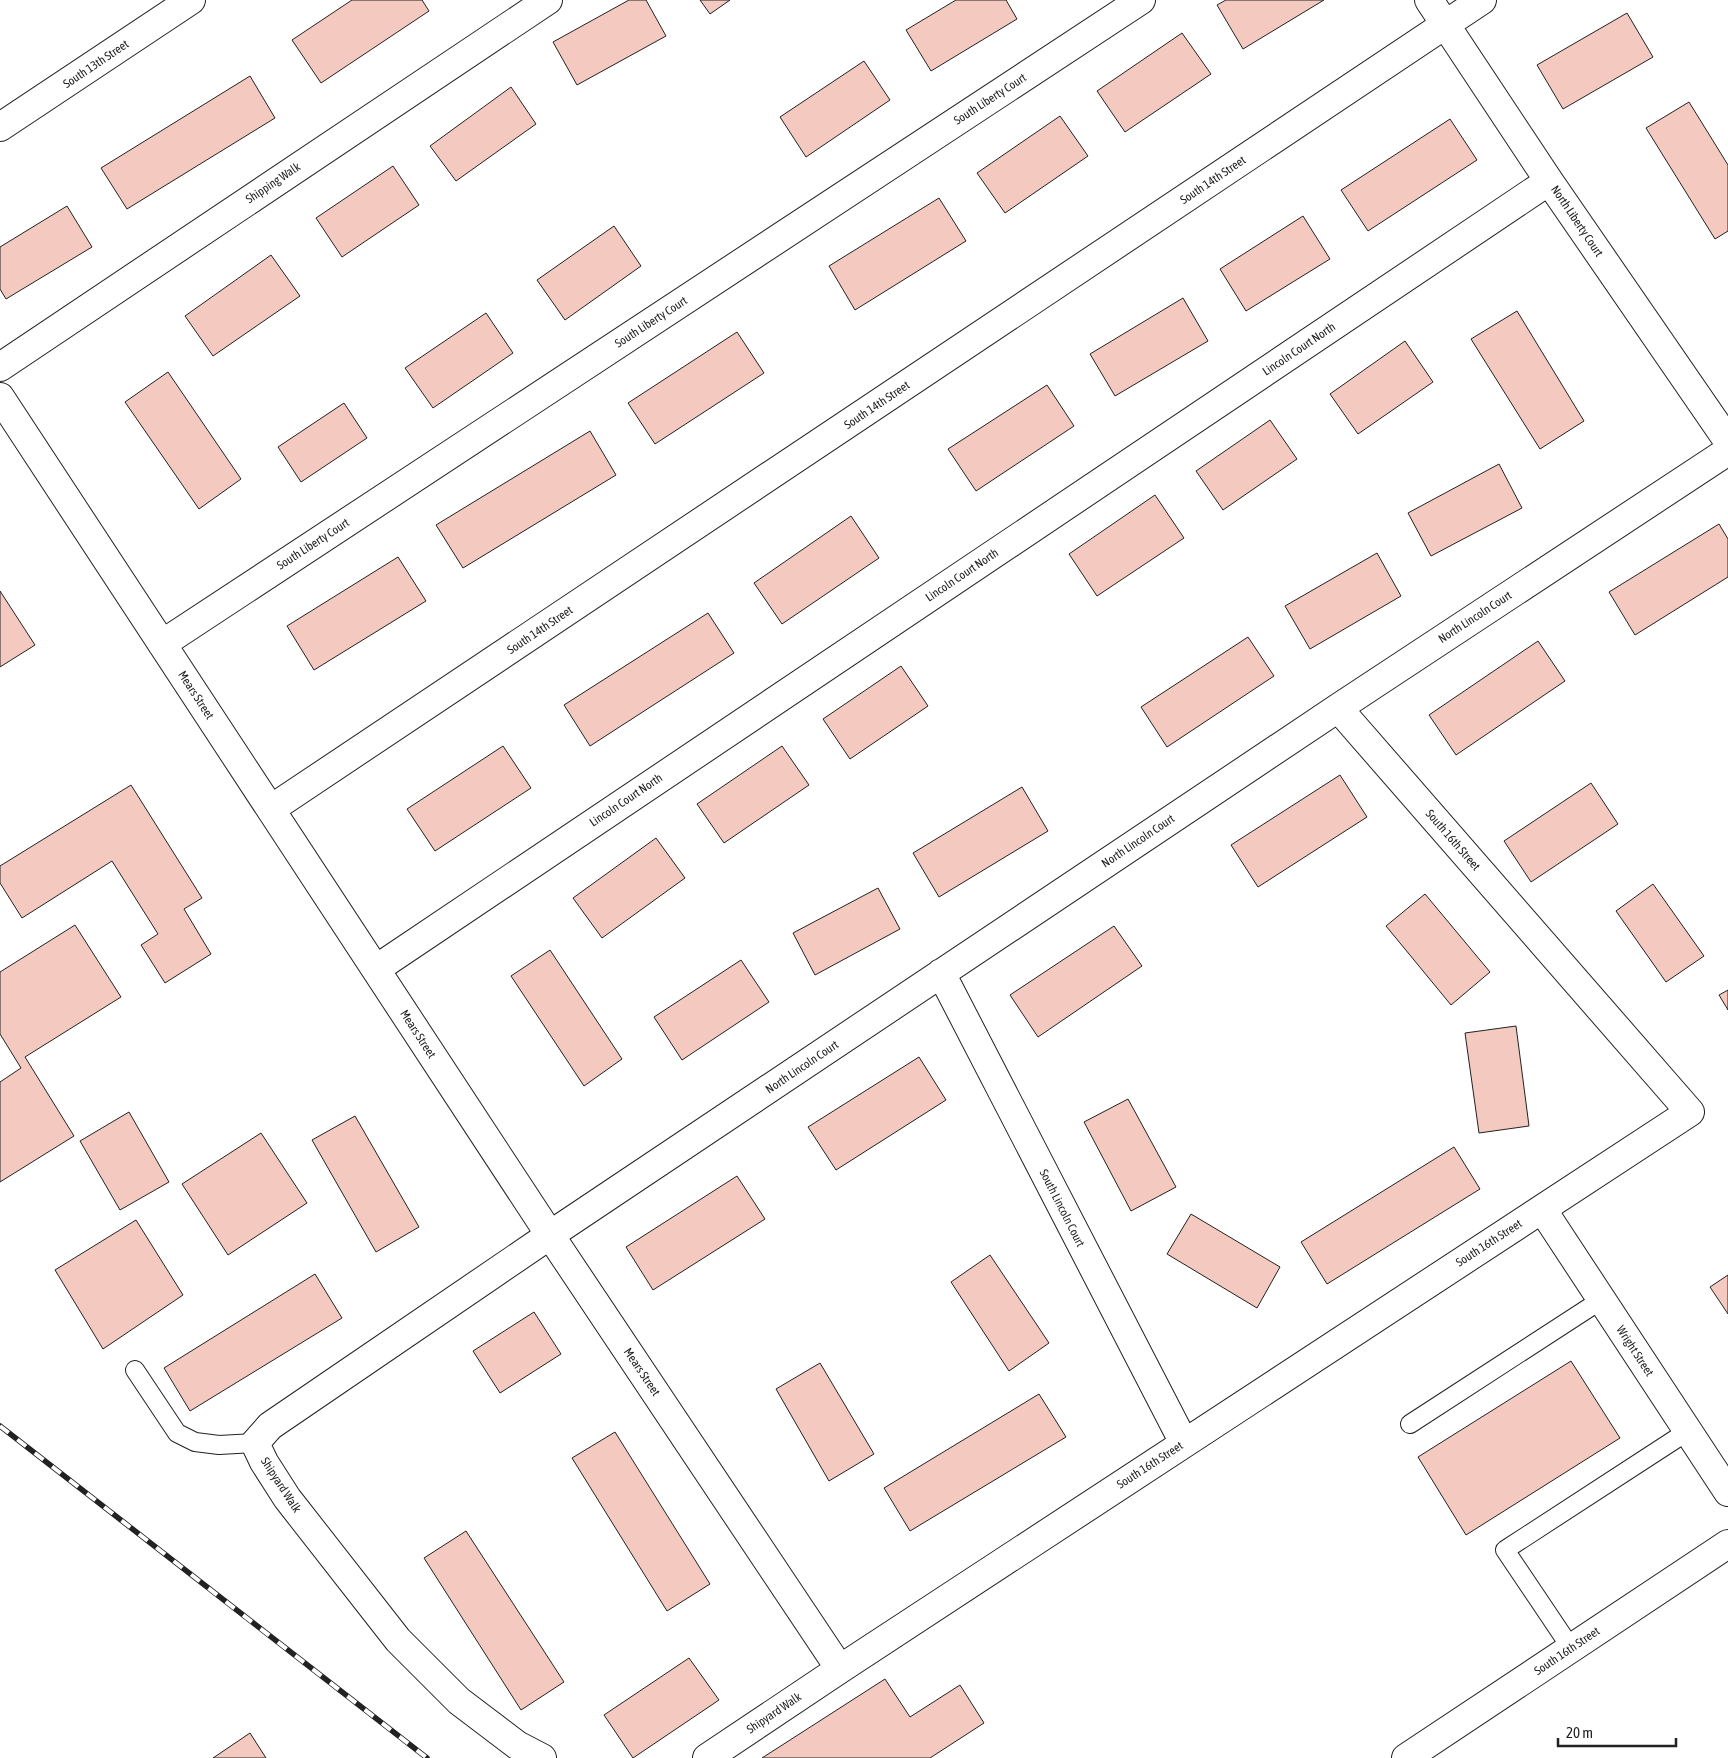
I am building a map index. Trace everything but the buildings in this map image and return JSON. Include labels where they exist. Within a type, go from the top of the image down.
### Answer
[{"type":"street","name":"South 13th Street","points":[[0,128],[191,0]]},
{"type":"street","name":"Shipping Walk","points":[[0,367],[548,0]]},
{"type":"street","name":"South Liberty Court","points":[[162,644],[1141,0]]},
{"type":"street","name":"North Liberty Court","points":[[1429,0],[1549,181],[1728,441]]},
{"type":"street","name":"South 14th Street","points":[[271,809],[1482,0]]},
{"type":"street","name":"Lincoln Court North","points":[[376,968],[1549,181]]},
{"type":"street","name":"Mears Street","points":[[0,397],[550,1235],[840,1669]]},
{"type":"street","name":"North Lincoln Court","points":[[550,1235],[1338,708],[1728,452]]},
{"type":"street","name":"South 16th Street","points":[[840,1669],[1690,1112],[1338,708]]},
{"type":"street","name":"South Lincoln Court","points":[[941,974],[1184,1443]]},
{"type":"street","name":"Wright Street","points":[[1542,1209],[1728,1492]]},
{"type":"street","name":"Shipyard Walk","points":[[542,1758],[517,1745],[459,1701],[398,1640],[287,1498],[264,1462],[255,1443],[270,1426],[550,1235]]},
{"type":"street","name":"South 16th Street","points":[[1406,1758],[1728,1544]]},
{"type":"street","name":"Shipyard Walk","points":[[708,1758],[840,1669]]},
{"type":"lane","points":[[1410,1424],[1601,1300]]},
{"type":"lane","points":[[135,1370],[177,1433],[195,1442],[219,1445],[255,1443]]},
{"type":"lane","points":[[1571,1648],[1505,1550],[1688,1431]]},
{"type":"railway","points":[[0,1426],[427,1758]]}]
